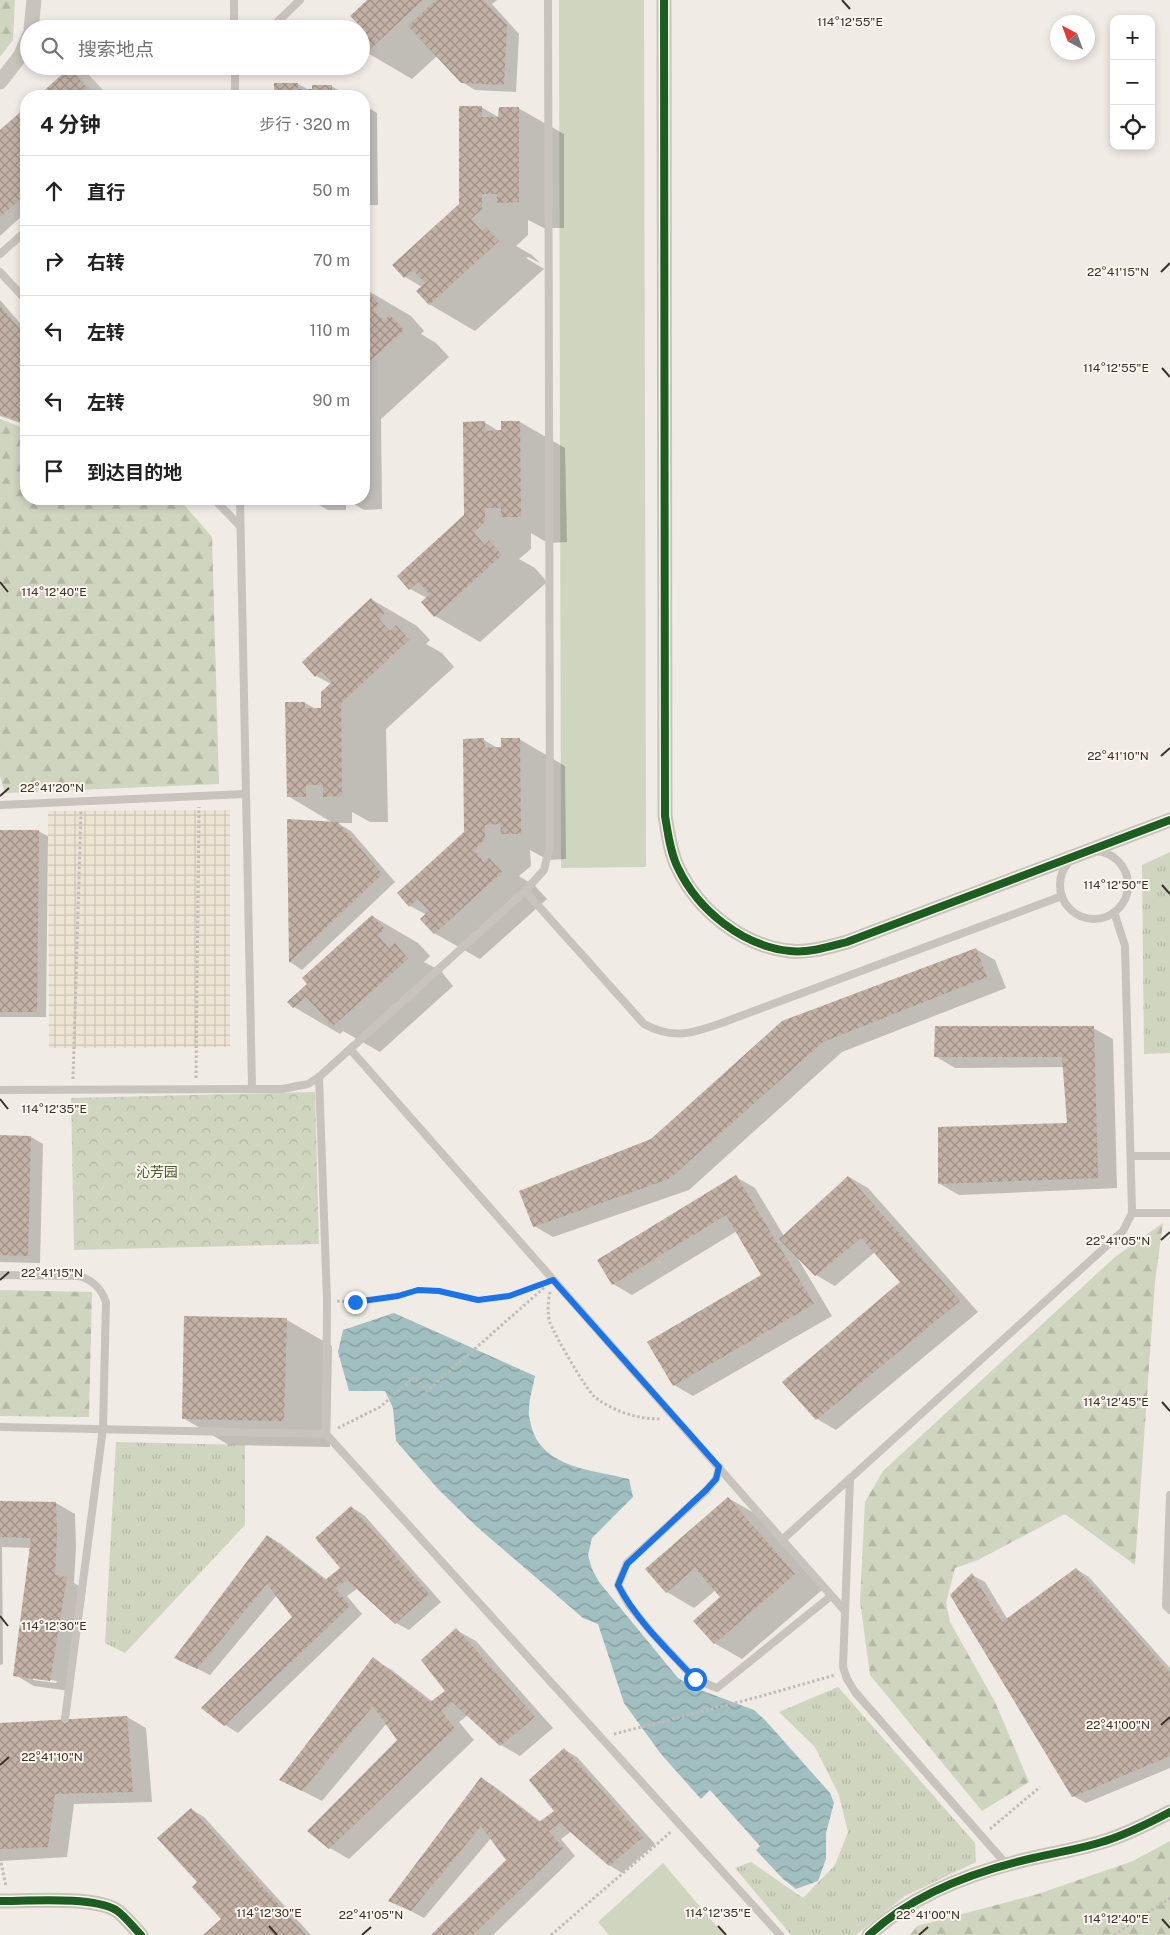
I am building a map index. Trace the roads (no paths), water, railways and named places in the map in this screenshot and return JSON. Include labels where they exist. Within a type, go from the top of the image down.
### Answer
[{"type":"street","points":[[34,0],[34,20]]},
{"type":"street","points":[[664,0],[665,816],[670,844],[677,866],[689,887],[725,925],[745,937],[768,946],[791,951],[818,950],[846,942],[1170,820]]},
{"type":"street","points":[[0,82],[20,56]]},
{"type":"street","points":[[870,1935],[898,1913],[927,1896],[956,1883],[1007,1865],[1111,1839],[1170,1812]]},
{"type":"street","points":[[5,1901],[86,1902],[102,1904],[116,1911],[141,1935]]},
{"type":"lane","points":[[234,0],[234,20]]},
{"type":"lane","points":[[279,20],[300,0]]},
{"type":"lane","points":[[0,1090],[296,1088],[308,1084],[319,1077],[525,891],[544,870],[550,845],[548,0]]},
{"type":"lane","points":[[83,75],[97,90]]},
{"type":"lane","points":[[235,75],[235,90]]},
{"type":"lane","points":[[0,254],[20,236]]},
{"type":"lane","points":[[0,272],[20,294]]},
{"type":"lane","points":[[220,505],[240,526]]},
{"type":"lane","points":[[240,505],[252,1088]]},
{"type":"lane","points":[[0,805],[245,794]]},
{"type":"lane","points":[[1094,851],[1105,852],[1122,865],[1127,874],[1128,885],[1124,900],[1114,912],[1100,918],[1084,918],[1074,913],[1062,896],[1060,885],[1067,865],[1074,858],[1084,853],[1094,851]]},
{"type":"lane","points":[[525,891],[644,1024],[657,1031],[671,1034],[699,1031],[1062,896]]},
{"type":"lane","points":[[782,1540],[1123,1231],[1132,1213],[1131,1156],[1125,946],[1114,912]]},
{"type":"lane","points":[[350,1049],[845,1611]]},
{"type":"lane","points":[[319,1077],[327,1300],[326,1434],[780,1935]]},
{"type":"lane","points":[[1131,1156],[1170,1156]]},
{"type":"lane","points":[[1132,1213],[1170,1213]]},
{"type":"lane","points":[[0,1275],[79,1276],[89,1279],[103,1293],[106,1302],[103,1428],[65,1719]]},
{"type":"lane","points":[[0,1426],[326,1434]]},
{"type":"lane","points":[[719,1467],[716,1479],[706,1490],[627,1564],[618,1585],[629,1605],[652,1633],[695,1679],[717,1688],[831,1596]]},
{"type":"lane","points":[[850,1479],[844,1672],[855,1692],[1007,1865]]},
{"type":"lane","points":[[1170,1494],[1166,1606],[1170,1610]]},
{"type":"water","points":[[394,1313],[535,1376],[529,1416],[537,1439],[545,1450],[557,1459],[570,1465],[629,1479],[633,1497],[592,1538],[588,1555],[592,1569],[599,1582],[678,1678],[695,1688],[754,1710],[830,1793],[834,1803],[826,1833],[826,1859],[818,1881],[796,1889],[783,1879],[756,1850],[760,1846],[710,1790],[701,1799],[661,1754],[624,1703],[598,1624],[583,1618],[476,1526],[439,1490],[396,1441],[393,1408],[385,1391],[349,1391],[338,1352],[343,1330]]},
{"type":"park label","name":"沁芳园","points":[[157,1172]]}]
